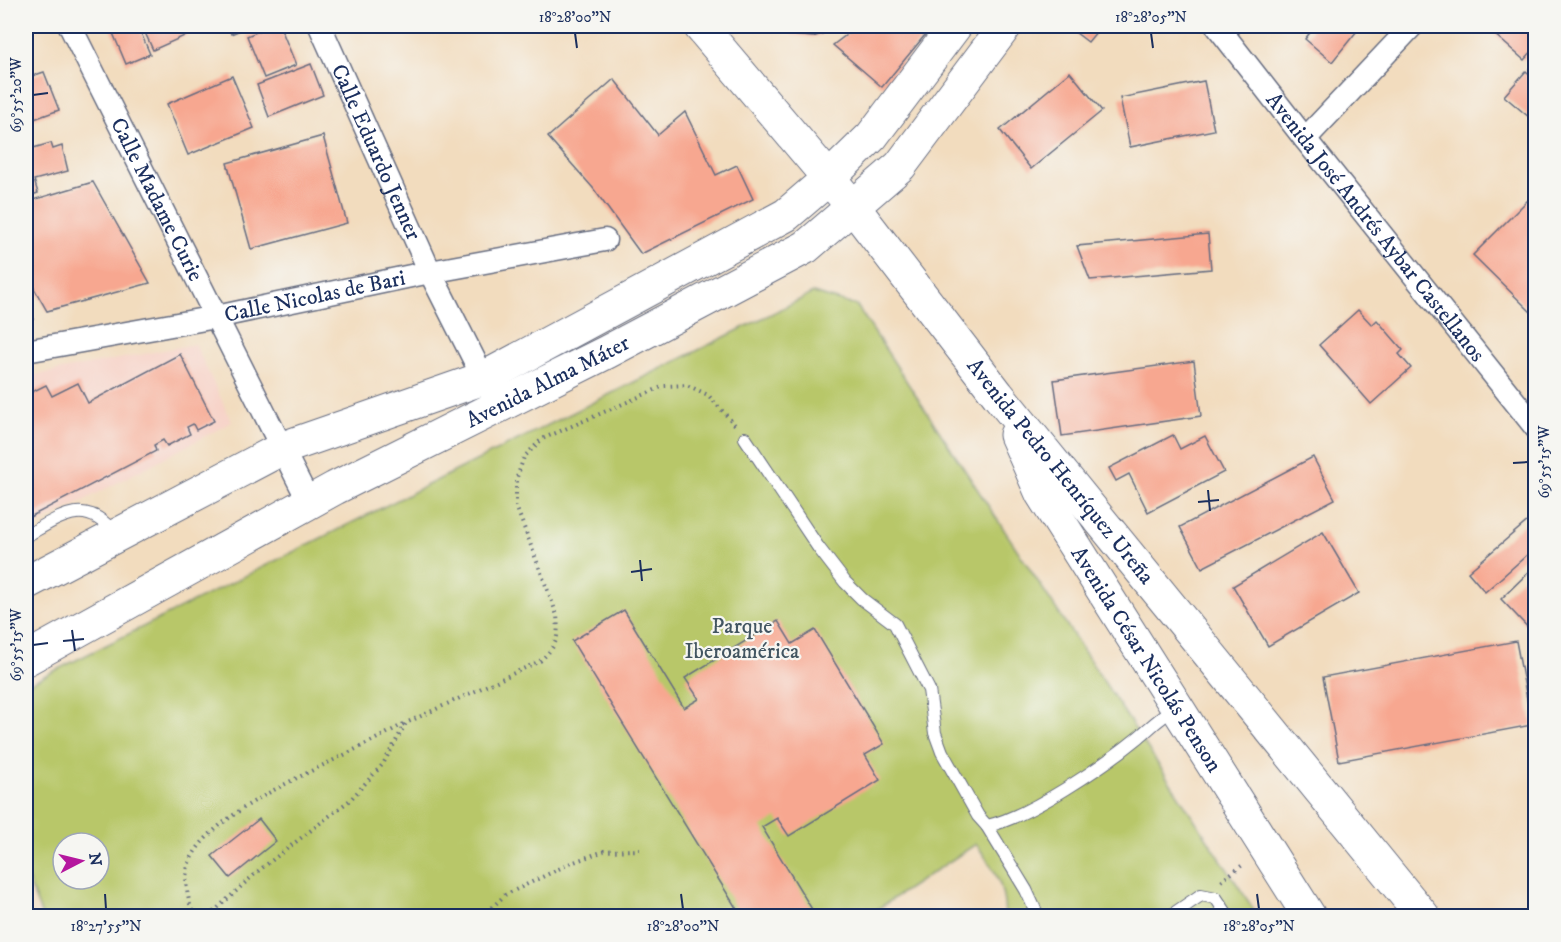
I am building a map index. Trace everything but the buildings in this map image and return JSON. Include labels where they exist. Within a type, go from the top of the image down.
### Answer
[{"type":"main road","name":"Avenida Pedro Henríquez Ureña","points":[[700,26],[854,208],[998,395],[1423,916]]},
{"type":"main road","name":"Avenida Alma Máter","points":[[26,659],[309,502],[786,215],[828,179],[872,136],[955,26]]},
{"type":"main road","name":"Avenida Alma Máter","points":[[26,583],[283,448],[491,392],[607,352],[806,248],[900,166],[1005,26]]},
{"type":"main road","name":"Avenida César Nicolás Penson","points":[[998,395],[1042,494],[1309,916]]},
{"type":"street","name":"Calle Madame Curie","points":[[70,26],[309,502]]},
{"type":"street","name":"Calle Eduardo Jenner","points":[[320,26],[430,272],[491,392]]},
{"type":"street","name":"Avenida José Andrés Aybar Castellanos","points":[[1217,26],[1305,140],[1536,428]]},
{"type":"street","points":[[1305,140],[1412,26]]},
{"type":"street","name":"Calle Nicolas de Bari","points":[[26,351],[216,317],[430,272],[605,240]]},
{"type":"lane","points":[[745,438],[818,547],[845,582],[862,599],[895,624],[929,690],[936,733],[942,752],[978,816],[987,826],[1026,890],[1038,916]]},
{"type":"lane","points":[[26,536],[66,515],[79,513],[98,517],[116,535]]},
{"type":"lane","points":[[987,826],[1000,823],[1045,800],[1103,764],[1162,715],[1177,708]]},
{"type":"lane","points":[[1176,916],[1176,912],[1201,895],[1216,898],[1228,916]]},
{"type":"path","points":[[194,916],[187,890],[189,864],[200,845],[218,826],[279,787],[406,723],[540,661],[554,648],[558,634],[557,615],[516,506],[516,480],[524,457],[542,439],[664,386],[687,385],[708,395],[730,417],[745,438]]},
{"type":"path","points":[[209,916],[257,872],[350,800],[383,764],[406,723]]},
{"type":"path","points":[[1201,895],[1266,848]]},
{"type":"path","points":[[483,916],[505,895],[571,863],[604,851],[640,850]]},
{"type":"shaded area","points":[[195,344],[232,422],[26,531],[26,377]]},
{"type":"green space","name":"Parque Iberoamérica","points":[[813,293],[857,306],[1258,916],[1005,916],[1003,894],[997,877],[976,844],[867,916],[42,916],[26,875],[26,685]]}]
